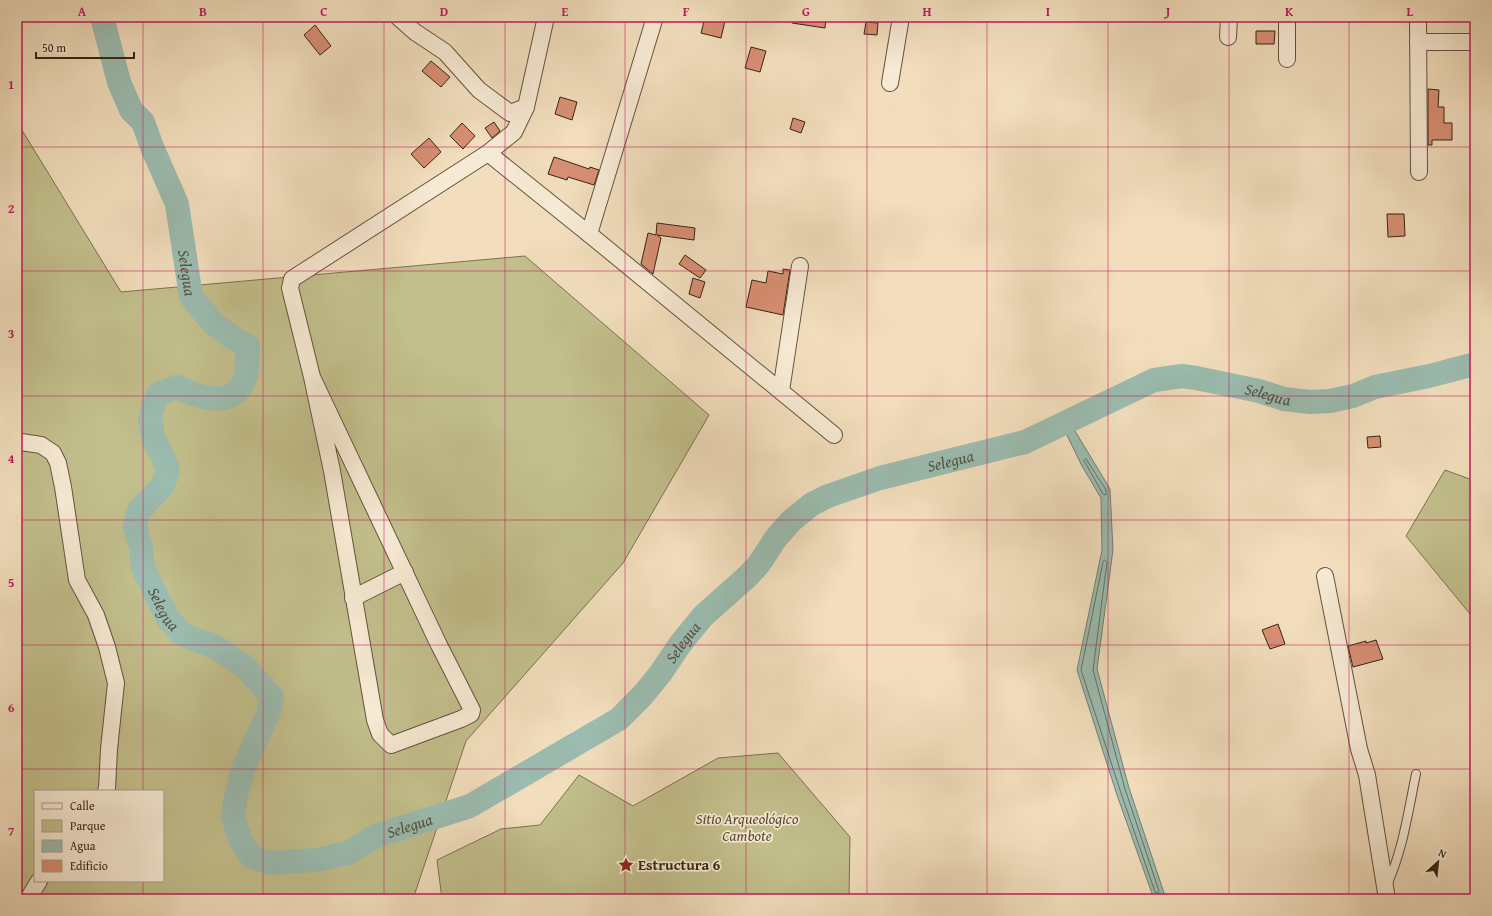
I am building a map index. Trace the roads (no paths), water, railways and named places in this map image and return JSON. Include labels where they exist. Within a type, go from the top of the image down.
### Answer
[{"type":"street","points":[[398,17],[415,32],[445,52],[479,90],[497,104],[510,113],[526,107]]},
{"type":"street","points":[[312,377],[439,645],[472,710],[471,714],[461,719],[391,745],[384,740],[380,734],[375,720],[352,598],[332,472],[312,377],[290,288],[292,279],[488,153],[514,132],[526,107],[546,17]]},
{"type":"street","points":[[589,234],[655,17]]},
{"type":"street","points":[[890,83],[901,17]]},
{"type":"street","points":[[1228,37],[1229,17]]},
{"type":"street","points":[[1287,17],[1287,59]]},
{"type":"street","points":[[1418,17],[1419,172]]},
{"type":"street","points":[[1418,42],[1475,42]]},
{"type":"street","points":[[488,153],[834,435]]},
{"type":"street","points":[[781,391],[800,266]]},
{"type":"street","points":[[17,443],[21,442],[41,445],[53,454],[58,463],[64,487],[77,580],[96,615],[107,647],[116,683],[106,790]]},
{"type":"street","points":[[352,598],[405,572]]},
{"type":"street","points":[[1324,576],[1359,749],[1367,775],[1386,894]]},
{"type":"street","points":[[28,899],[38,882]]},
{"type":"lane","points":[[1386,894],[1400,850],[1416,774]]},
{"type":"water","points":[[1069,421],[1110,489],[1113,550],[1097,669],[1129,788],[1166,899],[1154,899],[1117,795],[1077,670],[1102,550],[1101,498],[1082,466],[1062,425]]},
{"type":"waterway","name":"Selegua","points":[[102,17],[119,82],[131,110],[143,122],[152,147],[177,204],[191,297],[214,324],[236,340],[248,346],[246,374],[235,393],[227,397],[207,398],[177,387],[158,394],[152,409],[150,421],[154,441],[162,454],[168,471],[163,485],[138,512],[135,527],[141,548],[143,568],[168,619],[182,634],[214,646],[244,666],[272,697],[268,714],[243,769],[236,796],[233,816],[240,840],[252,857],[270,863],[317,860],[348,853],[376,836],[470,806],[619,719],[642,696],[660,674],[681,643],[703,616],[748,576],[759,564],[776,538],[791,521],[812,504],[828,496],[880,478],[1025,442],[1154,380],[1182,376],[1259,391],[1284,399],[1310,402],[1330,401],[1353,396],[1375,387],[1429,376],[1475,364]]},
{"type":"place","name":"Estructura 6","points":[[626,865]]},
{"type":"park label","name":"Sitio Arqueológico Cambote","points":[[747,828]]}]
